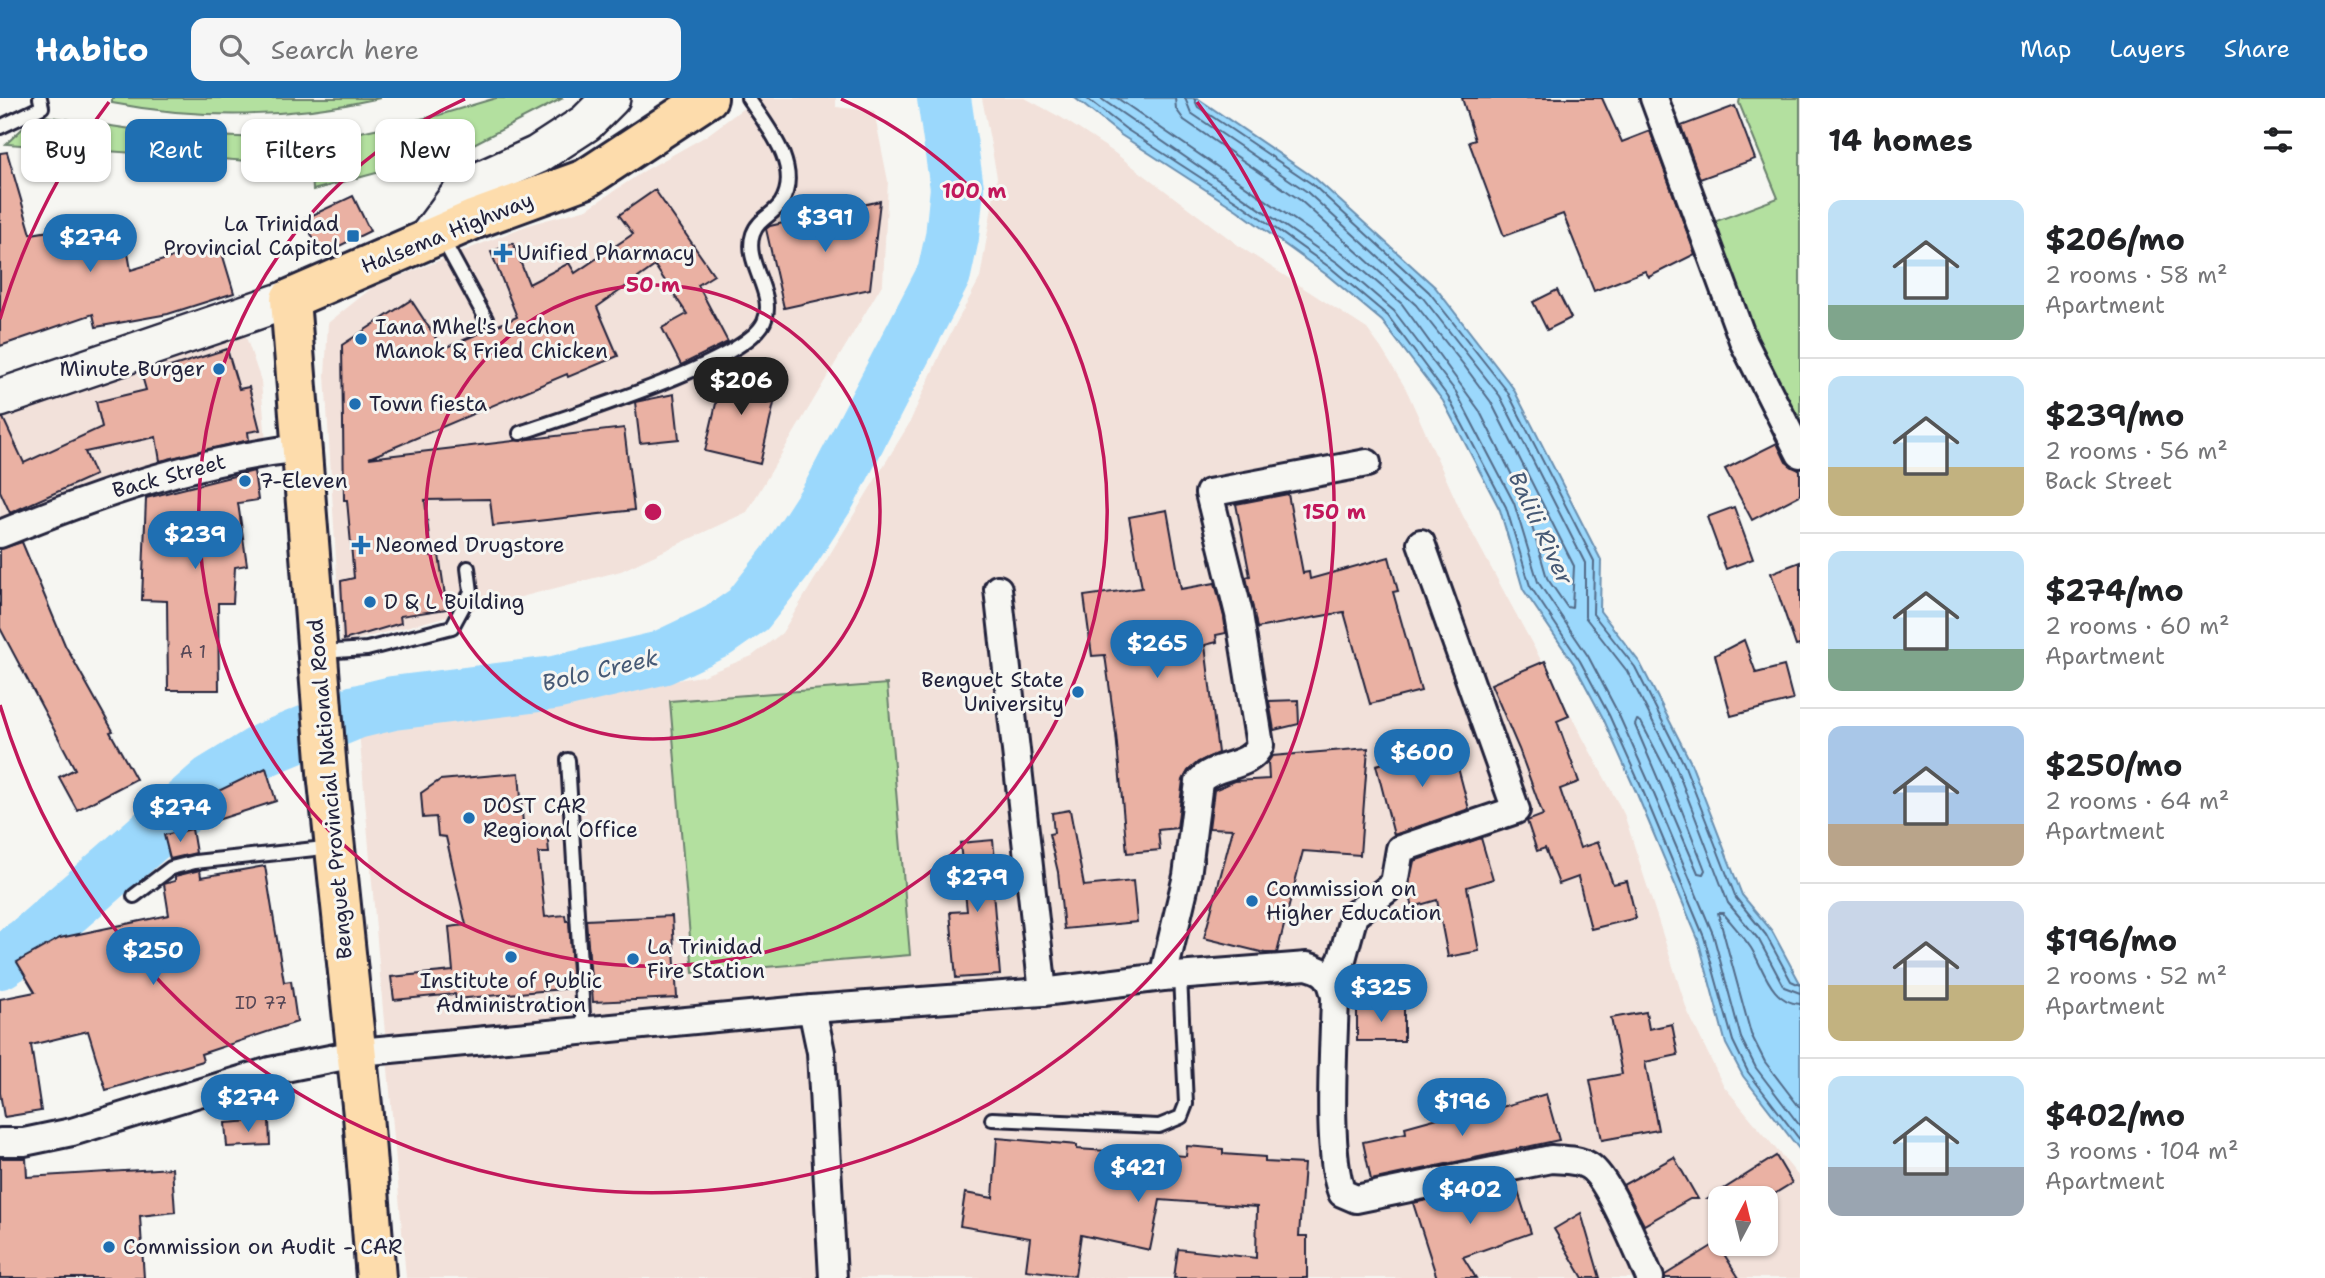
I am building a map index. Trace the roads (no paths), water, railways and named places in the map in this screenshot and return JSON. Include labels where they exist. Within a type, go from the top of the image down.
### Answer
[{"type":"highway","name":"Halsema Highway","points":[[290,299],[433,237],[596,173],[708,98]]},
{"type":"highway","name":"Benguet Provincial National Road","points":[[290,299],[327,772],[376,1278]]},
{"type":"main road","points":[[433,237],[457,198],[486,178],[537,155],[586,124],[611,98]]},
{"type":"main road","points":[[0,398],[290,299]]},
{"type":"street","points":[[1654,98],[1744,343],[1800,454]]},
{"type":"street","name":"Back Street","points":[[0,534],[101,495],[166,476],[251,455],[302,448]]},
{"type":"street","points":[[1172,976],[1199,782],[1205,774],[1248,760],[1260,745],[1239,614],[1209,493],[1367,463]]},
{"type":"street","points":[[1331,979],[1342,959],[1354,915],[1394,884],[1400,849],[1516,810],[1421,543]]},
{"type":"street","points":[[998,589],[1043,992]]},
{"type":"street","points":[[0,1142],[24,1142],[72,1132],[270,1071],[355,1054],[812,1009],[1043,992],[1172,976],[1307,966],[1322,970],[1331,979],[1335,997],[1335,1147],[1337,1180],[1342,1193],[1356,1199],[1551,1159],[1573,1160],[1591,1167],[1614,1200],[1650,1278]]},
{"type":"street","points":[[812,1009],[821,1052],[833,1278]]},
{"type":"lane","points":[[0,127],[42,107],[40,98]]},
{"type":"lane","points":[[520,433],[718,359],[758,331],[764,322],[765,296],[751,245],[760,221],[780,204],[788,170],[780,149],[748,98]]},
{"type":"lane","points":[[433,237],[486,319]]},
{"type":"lane","points":[[317,656],[366,649],[452,627],[471,592],[468,568]]},
{"type":"lane","points":[[568,760],[584,1032]]},
{"type":"lane","points":[[134,896],[171,868],[334,846]]},
{"type":"lane","points":[[992,1119],[1159,1126],[1181,1117],[1186,1104],[1172,976]]},
{"type":"water","name":"Balili River","points":[[1075,98],[1197,98],[1316,179],[1435,287],[1513,388],[1601,560],[1600,611],[1640,663],[1690,761],[1742,895],[1772,931],[1800,983],[1800,1150],[1743,1076],[1726,1044],[1698,939],[1637,794],[1603,718],[1574,664],[1523,589],[1500,510],[1443,401],[1382,321],[1327,275],[1237,210],[1121,135]]},
{"type":"waterway","name":"Bolo Creek","points":[[0,962],[27,944],[212,782],[266,749],[356,712],[393,703],[554,683],[661,658],[718,631],[748,610],[785,563],[829,495],[944,274],[952,237],[957,188],[944,98]]},
{"type":"place","name":"La Trinidad Provincial Capitol","points":[[353,236]]},
{"type":"place","name":"Unified Pharmacy","points":[[503,253]]},
{"type":"place","name":"Iana Mhel's Lechon Manok & Fried Chicken","points":[[361,339]]},
{"type":"place","name":"Minute Burger","points":[[219,369]]},
{"type":"place","name":"Town fiesta","points":[[355,404]]},
{"type":"place","name":"7-Eleven","points":[[245,481]]},
{"type":"place","name":"Neomed Drugstore","points":[[361,545]]},
{"type":"place","name":"D & L Building","points":[[370,602]]},
{"type":"place","name":"Benguet State University","points":[[1078,692]]},
{"type":"place","name":"DOST CAR Regional Office","points":[[469,818]]},
{"type":"place","name":"Commission on Higher Education","points":[[1252,901]]},
{"type":"place","name":"Institute of Public Administration","points":[[511,957]]},
{"type":"place","name":"La Trinidad Fire Station","points":[[633,959]]},
{"type":"place","name":"Commission on Audit - CAR","points":[[109,1247]]}]
